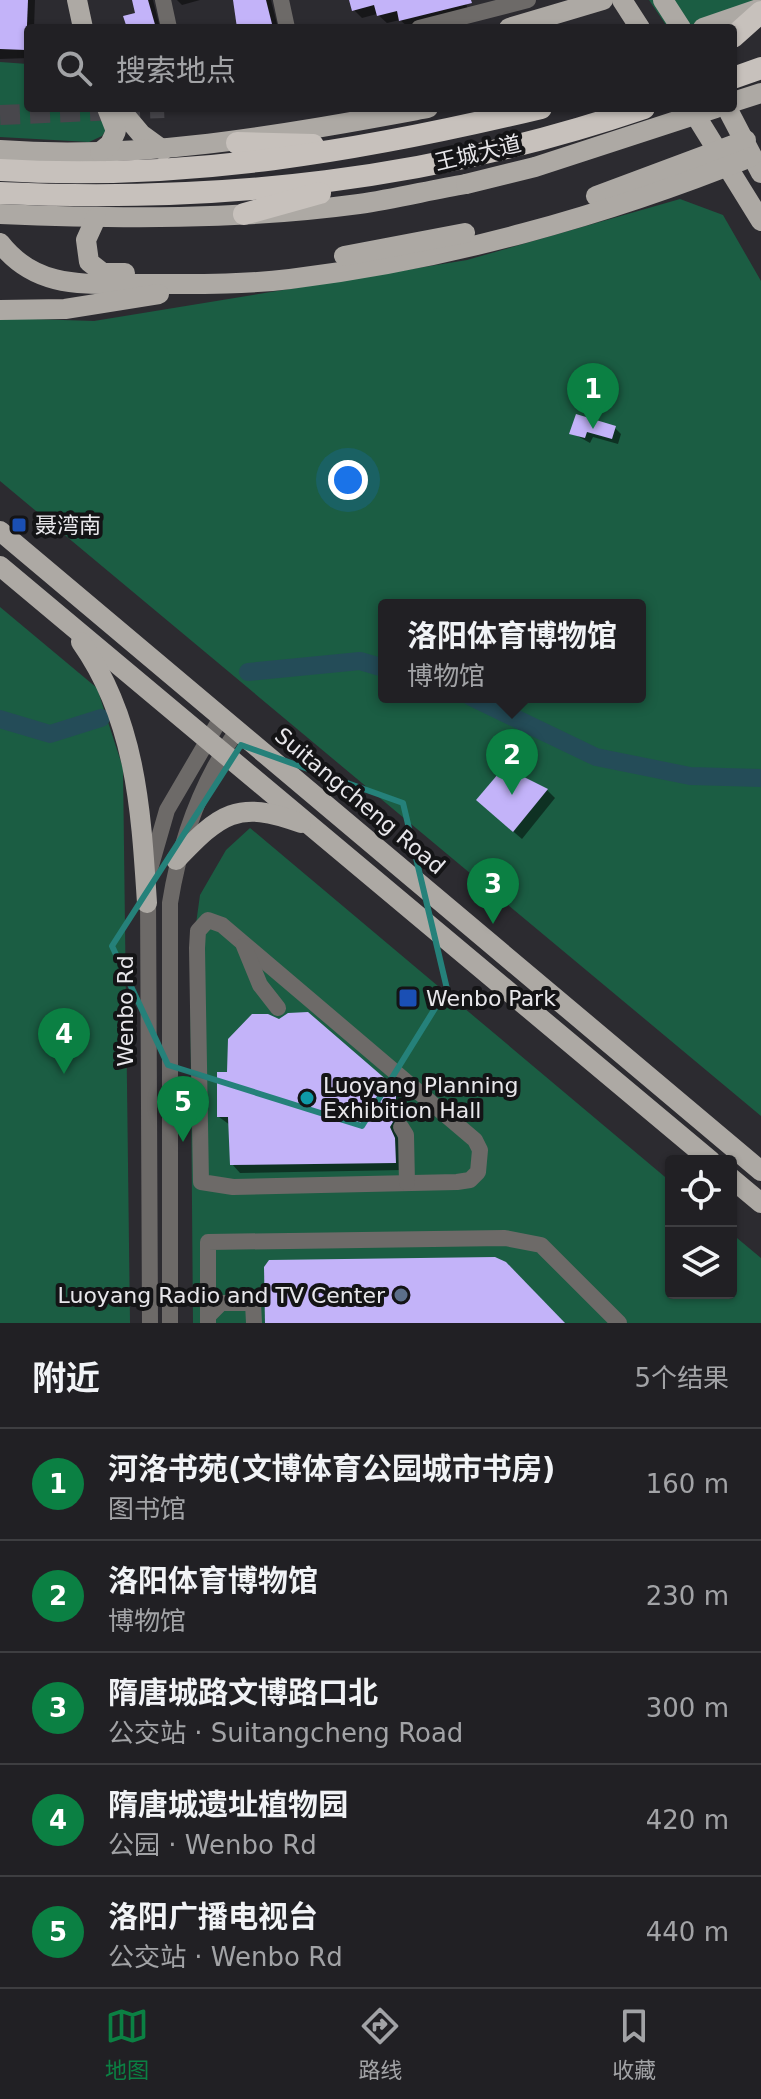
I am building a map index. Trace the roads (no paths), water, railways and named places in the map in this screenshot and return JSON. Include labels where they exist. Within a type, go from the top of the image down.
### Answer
[{"type":"highway","points":[[737,33],[761,10]]},
{"type":"highway","points":[[737,43],[761,35]]},
{"type":"highway","points":[[737,77],[761,68]]},
{"type":"highway","points":[[737,78],[761,81]]},
{"type":"highway","name":"王城大道","points":[[0,170],[135,174],[241,166],[370,146],[524,112]]},
{"type":"highway","name":"王城大道","points":[[0,193],[153,195],[375,177],[462,160],[572,132],[632,112]]},
{"type":"highway","points":[[237,143],[370,146]]},
{"type":"highway","points":[[244,214],[375,177]]},
{"type":"main road","points":[[68,0],[73,24]]},
{"type":"main road","points":[[77,0],[82,24]]},
{"type":"main road","points":[[526,24],[603,0]]},
{"type":"main road","points":[[622,0],[637,24]]},
{"type":"main road","points":[[663,0],[678,24]]},
{"type":"main road","points":[[716,24],[761,10]]},
{"type":"main road","points":[[737,101],[761,93]]},
{"type":"main road","points":[[100,152],[110,144],[116,131],[109,112]]},
{"type":"main road","points":[[122,112],[141,134],[163,150]]},
{"type":"main road","points":[[0,150],[163,150],[237,143],[406,112]]},
{"type":"main road","points":[[693,112],[761,221]]},
{"type":"main road","name":"王城大道","points":[[0,214],[96,218],[244,214],[359,204],[466,184],[535,167],[704,112]]},
{"type":"main road","points":[[96,218],[86,240],[87,251],[89,262],[103,273],[200,274],[299,265],[527,221],[723,160],[753,157],[729,112]]},
{"type":"main road","points":[[0,243],[37,274],[82,286],[211,285],[289,279],[470,246],[533,231],[723,160]]},
{"type":"main road","points":[[0,310],[65,309],[211,285]]},
{"type":"main road","name":"Suitangcheng Road","points":[[0,531],[761,1171]]},
{"type":"main road","points":[[0,566],[704,1155]]},
{"type":"main road","points":[[67,622],[94,661],[114,699],[128,737],[137,785],[147,903]]},
{"type":"main road","points":[[176,860],[212,823],[245,811],[277,814],[316,828]]},
{"type":"main road","points":[[737,1183],[761,1203]]},
{"type":"street","points":[[163,0],[168,24]]},
{"type":"street","points":[[281,0],[286,24]]},
{"type":"street","points":[[430,24],[472,8],[528,0]]},
{"type":"street","name":"Wenbo Rd","points":[[170,1323],[170,903],[176,860],[222,716]]},
{"type":"street","name":"Wenbo Rd","points":[[150,1323],[147,903],[151,856],[163,821],[215,743],[238,729]]},
{"type":"street","points":[[214,920],[241,941],[475,1140],[481,1160],[478,1172],[470,1180],[209,1186],[201,1182],[198,1173],[198,931],[203,923],[214,920]]},
{"type":"street","points":[[241,941],[260,985],[278,1008]]},
{"type":"street","points":[[168,1099],[198,1099]]},
{"type":"street","points":[[401,1127],[406,1135],[407,1183]]},
{"type":"street","points":[[208,1320],[208,1242],[505,1238],[541,1245],[619,1323]]},
{"type":"street","points":[[208,1320],[221,1303],[253,1303],[254,1323]]},
{"type":"waterway","points":[[248,672],[360,661],[378,666]]},
{"type":"waterway","points":[[484,703],[596,757],[690,776],[761,778]]},
{"type":"waterway","points":[[0,719],[50,734],[101,718]]},
{"type":"tunnel","points":[[0,115],[70,112]]},
{"type":"place","name":"河洛书苑(文博体育公园城市书房)","points":[[593,429]]},
{"type":"place","name":"聂湾南","points":[[19,525]]},
{"type":"place","name":"洛阳体育博物馆","points":[[512,795]]},
{"type":"place","name":"隋唐城路文博路口北","points":[[493,924]]},
{"type":"place","name":"Wenbo Park","points":[[408,998]]},
{"type":"place","name":"隋唐城遗址植物园","points":[[64,1074]]},
{"type":"place","name":"Luoyang Planning Exhibition Hall","points":[[307,1098]]},
{"type":"place","name":"洛阳广播电视台","points":[[183,1142]]},
{"type":"place","name":"Luoyang Radio and TV Center","points":[[401,1295]]}]
